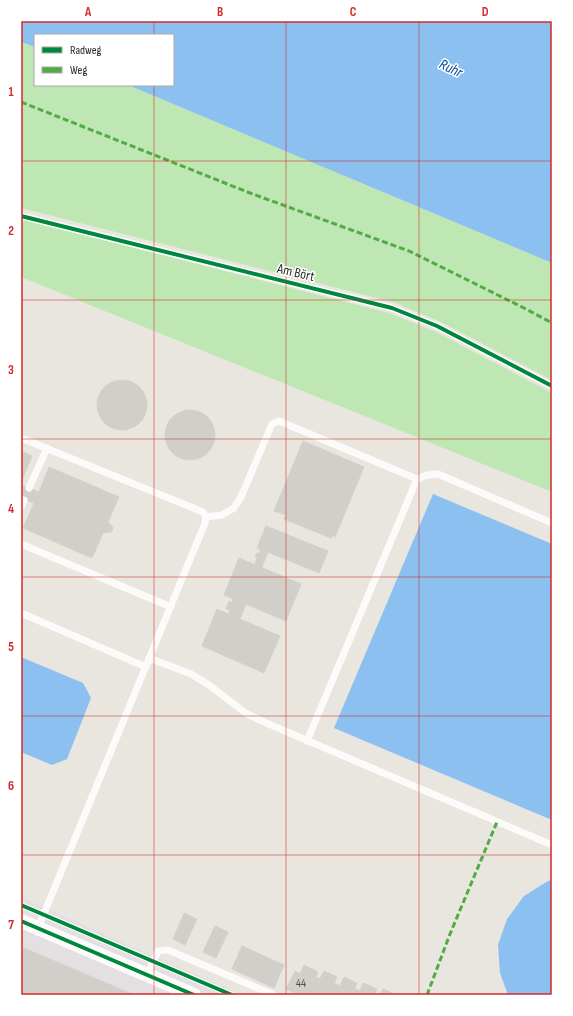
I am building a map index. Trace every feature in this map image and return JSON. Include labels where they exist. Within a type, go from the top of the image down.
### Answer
[{"type":"street","points":[[21,920],[194,995]]},
{"type":"lane","name":"Am Bört","points":[[21,216],[392,308],[437,326],[552,386]]},
{"type":"lane","points":[[206,517],[222,515],[234,508],[241,497],[272,424],[279,420],[417,479]]},
{"type":"lane","points":[[21,438],[203,512],[206,517],[205,523],[38,928]]},
{"type":"lane","points":[[29,488],[47,448]]},
{"type":"lane","points":[[307,742],[417,479],[427,474],[438,474],[552,523]]},
{"type":"lane","points":[[21,507],[24,500]]},
{"type":"lane","points":[[21,544],[171,606]]},
{"type":"lane","points":[[21,613],[146,667]]},
{"type":"lane","points":[[149,658],[191,674],[209,685],[247,714],[307,742],[552,845]]},
{"type":"lane","points":[[147,975],[158,951],[168,950],[274,995]]},
{"type":"shaded area","points":[[21,897],[242,995],[21,995]]},
{"type":"green space","points":[[21,42],[34,47],[34,86],[130,86],[552,263],[552,380],[439,321],[393,302],[21,208]]},
{"type":"green space","points":[[21,219],[389,313],[434,331],[552,393],[552,492],[21,277]]},
{"type":"water","name":"Ruhr","points":[[21,21],[552,21],[552,263],[130,86],[174,86],[174,34],[34,34],[34,47],[21,42]]},
{"type":"water","points":[[433,494],[552,544],[552,820],[334,728]]},
{"type":"water","points":[[21,657],[83,683],[91,698],[67,759],[52,765],[21,752]]},
{"type":"water","points":[[552,880],[552,995],[508,995],[500,973],[498,945],[507,919],[524,896]]},
{"type":"building","points":[[122,380],[131,382],[142,391],[147,405],[145,414],[136,425],[122,430],[113,428],[102,419],[97,405],[99,396],[108,385]]},
{"type":"building","points":[[185,410],[195,410],[208,417],[215,430],[215,440],[208,453],[195,460],[185,460],[176,456],[169,449],[165,440],[165,430],[169,421],[176,414]]},
{"type":"building","points":[[303,441],[364,467],[335,537],[332,535],[331,538],[284,519],[286,515],[274,511]]},
{"type":"building","points":[[21,451],[32,456],[21,483]]},
{"type":"building","points":[[49,467],[119,497],[108,522],[113,529],[111,532],[103,533],[92,558],[23,528],[34,503],[21,498],[21,485],[39,492]]},
{"type":"building","points":[[266,526],[328,551],[319,573],[268,552],[262,567],[255,564],[257,558],[255,557],[261,550],[257,548]]},
{"type":"building","points":[[239,558],[301,584],[286,621],[224,595]]},
{"type":"building","points":[[233,599],[246,604],[240,619],[280,636],[264,673],[202,646],[217,609],[228,614],[230,610],[226,609],[229,601],[232,603]]},
{"type":"building","points":[[184,913],[197,919],[185,945],[173,939]]},
{"type":"building","points":[[215,926],[228,932],[216,958],[203,952]]},
{"type":"building","points":[[242,946],[284,965],[274,988],[232,969]]},
{"type":"building","points":[[21,947],[64,965],[51,995],[21,995]]},
{"type":"building","points":[[64,965],[134,995],[51,995]]},
{"type":"building","points":[[304,965],[318,972],[307,995],[302,993],[299,995],[286,989],[295,971],[300,974]]},
{"type":"building","points":[[324,971],[337,977],[329,995],[307,995],[315,977],[320,979]]},
{"type":"building","points":[[344,977],[357,983],[352,995],[329,995],[334,983],[340,986]]},
{"type":"building","points":[[363,983],[377,989],[374,995],[352,995],[355,989],[360,991]]},
{"type":"building","points":[[383,989],[397,995],[380,995]]},
{"type":"marked path","points":[[21,102],[250,193],[409,251],[552,323]]},
{"type":"marked path","points":[[427,995],[450,934],[497,822]]},
{"type":"cycle path","points":[[21,216],[392,308],[437,326],[552,386]]},
{"type":"cycle path","points":[[21,905],[232,995]]},
{"type":"cycle path","points":[[21,921],[194,995]]}]
